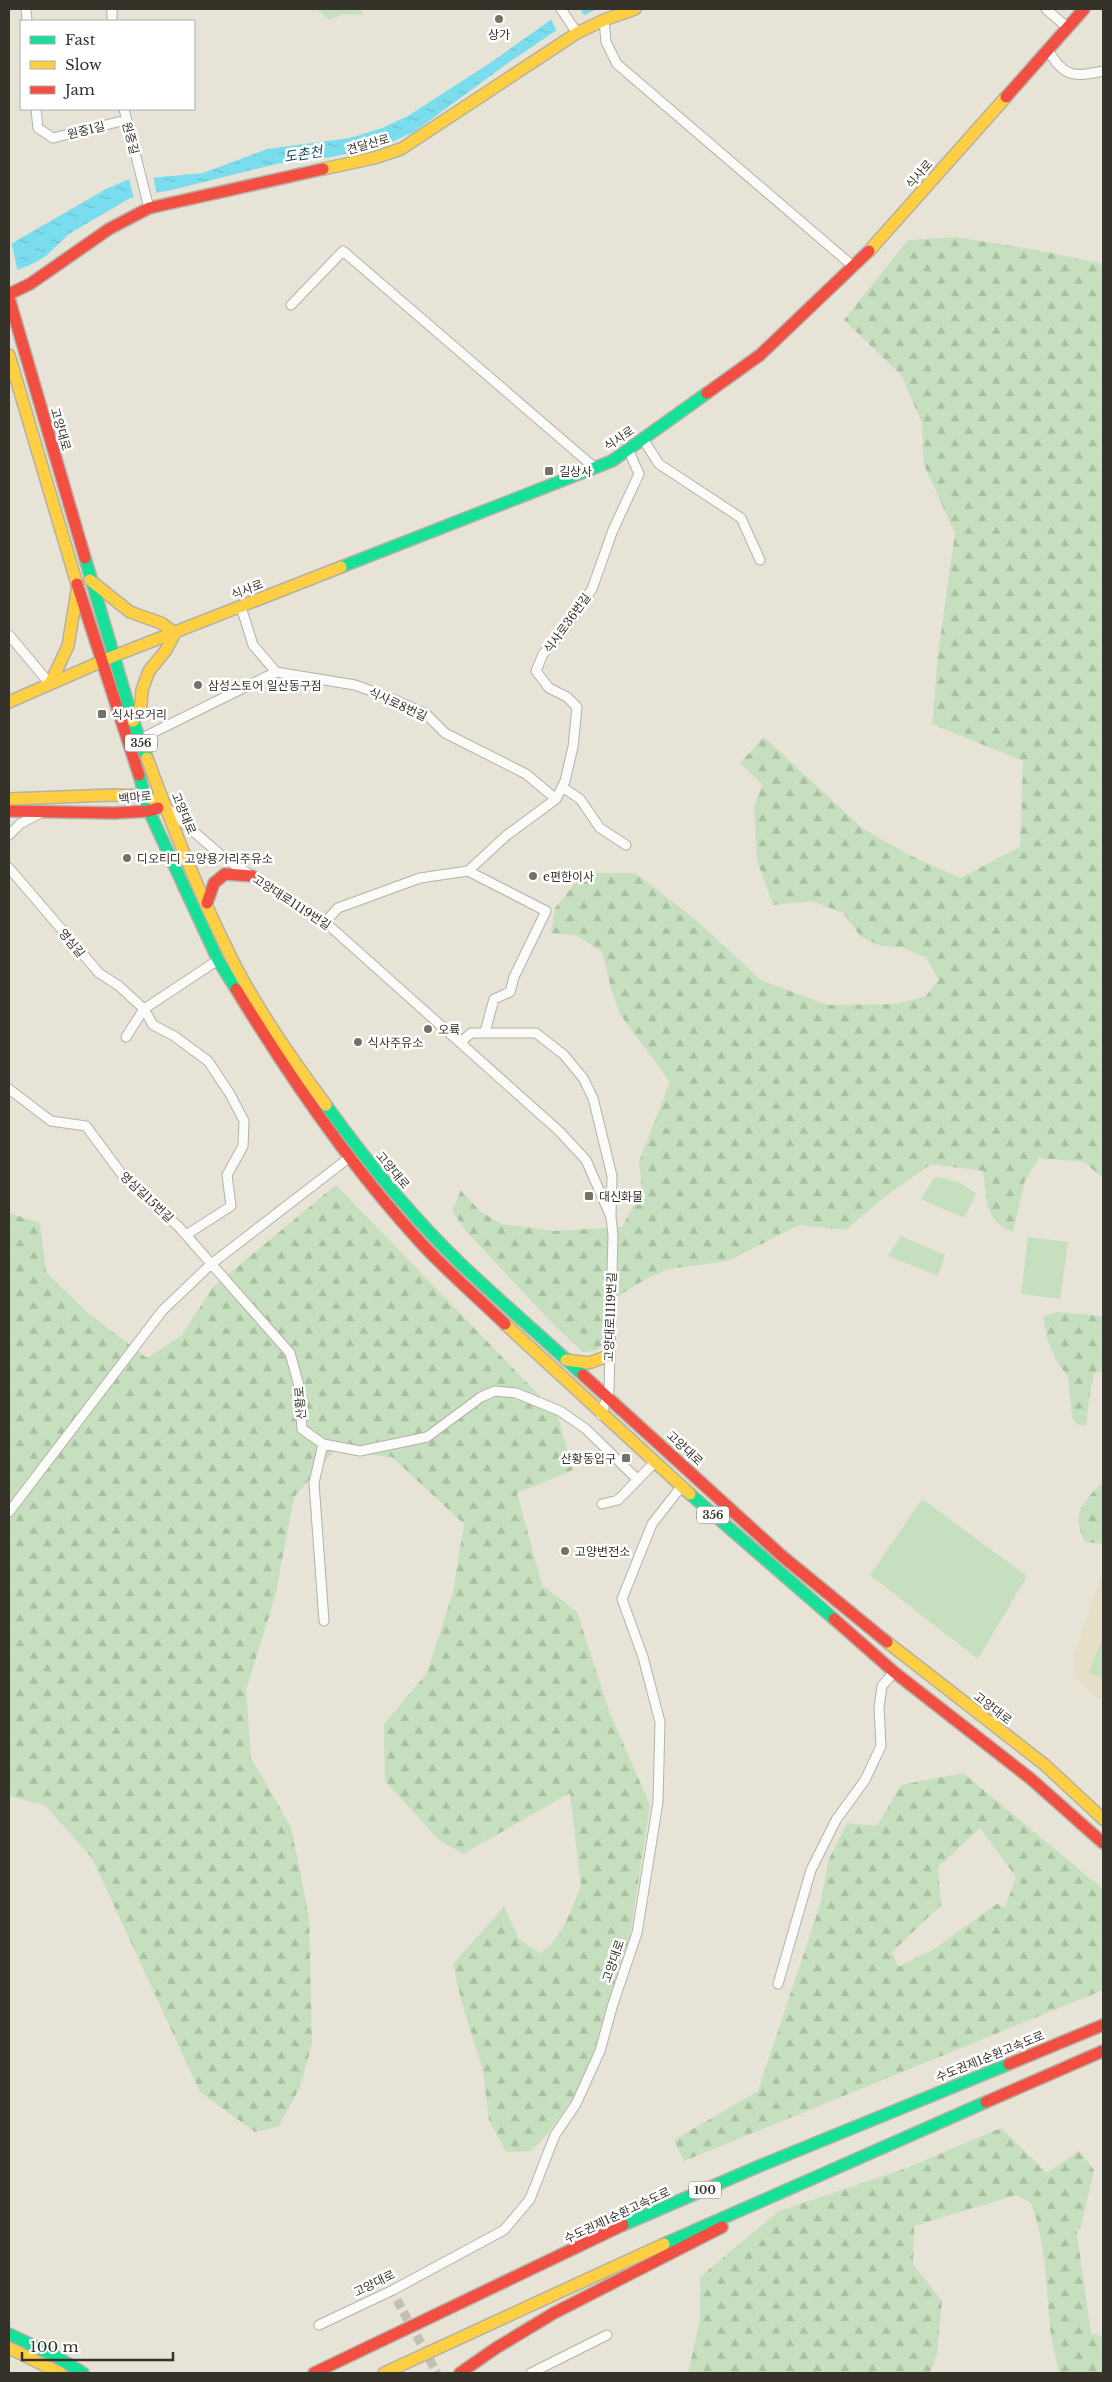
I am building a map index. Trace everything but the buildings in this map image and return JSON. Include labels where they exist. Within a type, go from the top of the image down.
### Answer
[{"type":"main road","name":"견달산로","points":[[9,294],[30,284],[148,204],[387,154],[426,134],[575,30],[635,9]]},
{"type":"main road","name":"식사로","points":[[9,702],[102,663],[114,656],[612,461],[760,355],[854,267],[1084,9]]},
{"type":"main road","name":"고양대로","points":[[9,298],[90,580],[133,721],[165,806],[228,952],[288,1054],[359,1151],[406,1206],[460,1264],[782,1556],[905,1658],[1045,1765],[1103,1819]]},
{"type":"main road","name":"고양대로","points":[[9,355],[102,663],[146,796],[149,811],[218,960],[278,1058],[350,1157],[421,1243],[600,1414],[894,1672],[1032,1779],[1103,1843]]},
{"type":"main road","points":[[90,580],[108,592],[130,612],[161,623],[175,632],[166,650],[148,671],[142,690],[141,705],[133,721]]},
{"type":"main road","points":[[50,684],[67,647],[72,631],[74,598],[78,584]]},
{"type":"main road","name":"백마로","points":[[9,799],[113,795],[146,796],[165,806]]},
{"type":"main road","name":"백마로","points":[[9,811],[149,811],[165,806]]},
{"type":"main road","points":[[207,903],[214,883],[224,874],[252,876]]},
{"type":"main road","points":[[565,1360],[590,1363],[608,1356]]},
{"type":"main road","name":"수도권제1순환고속도로","points":[[314,2373],[626,2224],[757,2167],[1103,2025]]},
{"type":"main road","name":"100","points":[[384,2373],[778,2192],[1103,2051]]},
{"type":"main road","points":[[460,2373],[550,2316],[613,2281],[703,2239],[778,2192]]},
{"type":"main road","points":[[9,2334],[55,2356],[79,2371]]},
{"type":"main road","points":[[9,2348],[60,2373]]},
{"type":"street","points":[[561,9],[575,30]]},
{"type":"street","points":[[1046,9],[1068,28]]},
{"type":"street","points":[[604,20],[606,42],[618,64],[854,267]]},
{"type":"street","points":[[1048,50],[1060,67],[1068,74],[1075,76],[1103,71]]},
{"type":"street","name":"원중1길","points":[[36,110],[38,128],[53,138],[126,120]]},
{"type":"street","name":"원중길","points":[[124,110],[148,204]]},
{"type":"street","points":[[291,304],[343,251],[595,468]]},
{"type":"street","points":[[643,439],[658,464],[741,518],[760,560]]},
{"type":"street","name":"식사로36번길","points":[[468,871],[507,835],[556,799],[562,787],[573,747],[576,707],[566,697],[549,688],[536,671],[543,654],[564,630],[592,589],[613,530],[639,474],[628,449]]},
{"type":"street","points":[[140,739],[276,672],[253,644],[241,606]]},
{"type":"street","points":[[9,635],[50,684]]},
{"type":"street","name":"식사로8번길","points":[[276,672],[355,684],[393,699],[426,714],[446,733],[526,774],[556,799]]},
{"type":"street","points":[[562,787],[580,799],[600,828],[626,845]]},
{"type":"street","name":"고양대로1119번길","points":[[165,806],[224,858],[325,922],[559,1130],[586,1160],[611,1218]]},
{"type":"street","points":[[9,835],[20,824],[43,812]]},
{"type":"street","name":"영심길","points":[[9,868],[99,973],[119,986],[144,1009],[153,1025],[174,1036],[208,1061],[230,1094],[244,1121],[243,1146],[227,1175],[232,1206],[186,1235]]},
{"type":"street","points":[[325,922],[338,908],[420,878],[468,871],[546,911],[514,977],[510,992],[494,999],[485,1032]]},
{"type":"street","points":[[126,1037],[144,1009],[218,960]]},
{"type":"street","name":"고양대로1119번길","points":[[460,1043],[471,1033],[536,1033],[564,1056],[583,1078],[592,1098],[612,1176],[608,1356],[610,1379],[607,1396],[600,1414]]},
{"type":"street","name":"영심길15번길","points":[[9,1088],[51,1121],[86,1126],[126,1180],[186,1235],[210,1265]]},
{"type":"street","points":[[9,1512],[162,1311],[210,1265],[350,1157]]},
{"type":"street","name":"산황로","points":[[210,1265],[290,1352],[299,1386],[302,1429],[323,1444]]},
{"type":"street","points":[[324,1621],[314,1482],[323,1444],[360,1451],[427,1437],[481,1397],[495,1391],[516,1393],[560,1411],[586,1429],[638,1480]]},
{"type":"street","points":[[602,1504],[618,1500],[654,1463]]},
{"type":"street","name":"고양대로","points":[[319,2325],[393,2290],[504,2230],[530,2199],[555,2135],[576,2104],[600,2051],[613,2004],[637,1933],[658,1802],[660,1722],[643,1657],[622,1599],[652,1524],[681,1487]]},
{"type":"street","points":[[778,1984],[811,1870],[836,1820],[865,1780],[881,1746],[879,1708],[882,1686],[894,1672]]},
{"type":"street","points":[[393,2290],[397,2300]]},
{"type":"street","points":[[531,2373],[607,2335]]},
{"type":"shaded area","points":[[1103,1571],[1103,1700],[1097,1698],[1075,1676],[1074,1656]]},
{"type":"green space","points":[[317,9],[361,9],[362,15],[344,14],[329,20]]},
{"type":"green space","points":[[956,237],[1037,250],[1103,264],[1103,1178],[1084,1162],[1039,1158],[1025,1180],[1013,1232],[1003,1227],[991,1215],[986,1199],[983,1171],[931,1164],[883,1198],[846,1230],[799,1225],[728,1261],[668,1269],[646,1279],[611,1300],[604,1345],[595,1351],[583,1352],[553,1324],[466,1231],[452,1211],[461,1190],[479,1210],[501,1224],[555,1231],[622,1227],[642,1190],[639,1162],[670,1082],[620,1014],[602,952],[576,935],[551,933],[555,908],[584,873],[635,873],[696,920],[761,980],[827,1005],[897,1004],[926,996],[939,980],[926,958],[902,947],[881,946],[861,937],[843,913],[812,901],[773,905],[757,860],[754,808],[762,784],[740,763],[764,737],[862,828],[907,854],[960,878],[1020,847],[1023,761],[932,724],[938,654],[955,533],[924,465],[922,423],[902,376],[844,320],[908,240]]},
{"type":"green space","points":[[939,1177],[961,1183],[976,1194],[964,1218],[921,1199],[934,1178]]},
{"type":"green space","points":[[336,1185],[557,1414],[573,1470],[517,1493],[542,1585],[577,1612],[609,1711],[650,1805],[630,1936],[583,2084],[549,2132],[531,2151],[506,2152],[489,2120],[483,2071],[462,2003],[453,1964],[504,1907],[519,1939],[539,1953],[551,1945],[564,1926],[581,1887],[570,1793],[463,1854],[439,1840],[385,1781],[384,1724],[427,1673],[453,1592],[464,1524],[392,1457],[334,1451],[294,1497],[275,1597],[246,1690],[251,1758],[291,1827],[309,1918],[312,2044],[300,2087],[279,2126],[255,2132],[200,2092],[92,1858],[45,1805],[9,1796],[9,1213],[40,1223],[46,1272],[89,1314],[147,1358],[182,1335],[213,1287]]},
{"type":"green space","points":[[901,1236],[945,1255],[938,1276],[888,1256]]},
{"type":"green space","points":[[1028,1237],[1068,1242],[1060,1299],[1021,1294]]},
{"type":"green space","points":[[1057,1312],[1103,1316],[1103,1372],[1094,1373],[1086,1426],[1078,1425],[1072,1417],[1068,1377],[1056,1360],[1047,1338],[1043,1316]]},
{"type":"green space","points":[[1103,1481],[1103,1544],[1085,1542],[1079,1523],[1081,1508]]},
{"type":"green space","points":[[922,1499],[1027,1576],[978,1659],[870,1575]]},
{"type":"green space","points":[[1103,1636],[1103,1679],[1089,1672]]},
{"type":"green space","points":[[963,1773],[1103,1889],[1103,1990],[684,2161],[674,2140],[758,2091],[820,1905],[829,1859],[847,1823],[877,1826],[901,1785]],"holes":[[[980,1828],[1016,1877],[1005,1907],[997,1904],[934,1949],[898,1967],[892,1952],[941,1905],[938,1867]]]},
{"type":"green space","points":[[1001,2128],[1047,2173],[1079,2151],[1094,2170],[1080,2229],[1076,2227],[1091,2334],[1103,2336],[1103,2373],[1059,2373],[1051,2336],[1043,2252],[1036,2219],[1031,2203],[1016,2195],[914,2226],[913,2264],[942,2301],[937,2354],[930,2373],[688,2373],[700,2320],[700,2277],[779,2211],[907,2168]]},
{"type":"water","name":"도촌천","points":[[566,9],[596,9],[554,32],[508,63],[414,132],[385,145],[332,157],[276,164],[171,190],[130,198],[69,234],[46,256],[9,274],[9,245],[106,189],[127,180],[203,173],[267,149],[350,138],[382,128],[408,116],[493,61]]},
{"type":"pier","points":[[561,9],[580,9],[585,17],[558,33],[550,17]]},
{"type":"pier","points":[[153,175],[157,195],[134,200],[129,178]]},
{"type":"pier","points":[[11,241],[18,273],[9,276],[9,242]]},
{"type":"tunnel","points":[[397,2300],[437,2373]]},
{"type":"traffic: fast","points":[[341,567],[612,461],[707,393]]},
{"type":"traffic: fast","points":[[85,558],[133,721],[147,758]]},
{"type":"traffic: fast","points":[[139,775],[149,811],[218,960],[236,989]]},
{"type":"traffic: fast","points":[[326,1105],[357,1147],[407,1208],[443,1246],[583,1375]]},
{"type":"traffic: fast","points":[[690,1494],[834,1619]]},
{"type":"traffic: fast","points":[[623,2225],[757,2167],[1009,2064]]},
{"type":"traffic: fast","points":[[664,2244],[986,2102]]},
{"type":"traffic: fast","points":[[9,2334],[55,2356],[83,2373]]},
{"type":"traffic: slow","points":[[323,169],[374,158],[401,149],[577,33],[604,20],[635,9]]},
{"type":"traffic: slow","points":[[869,251],[1006,97]]},
{"type":"traffic: slow","points":[[9,355],[77,584]]},
{"type":"traffic: slow","points":[[9,702],[114,656],[341,567]]},
{"type":"traffic: slow","points":[[90,580],[130,612],[161,623],[175,633],[166,650],[149,671],[142,690],[141,705],[133,721]]},
{"type":"traffic: slow","points":[[50,684],[68,646],[78,585]]},
{"type":"traffic: slow","points":[[147,758],[195,880],[238,971],[273,1030],[326,1105]]},
{"type":"traffic: slow","points":[[9,799],[113,795],[146,796],[165,806]]},
{"type":"traffic: slow","points":[[505,1324],[690,1494]]},
{"type":"traffic: slow","points":[[566,1360],[589,1363],[608,1356]]},
{"type":"traffic: slow","points":[[887,1642],[1045,1765],[1103,1819]]},
{"type":"traffic: slow","points":[[384,2373],[664,2244]]},
{"type":"traffic: slow","points":[[9,2348],[60,2373]]},
{"type":"traffic: jam","points":[[1006,97],[1084,9]]},
{"type":"traffic: jam","points":[[9,294],[30,284],[109,229],[149,208],[323,169]]},
{"type":"traffic: jam","points":[[707,393],[760,355],[869,251]]},
{"type":"traffic: jam","points":[[9,298],[85,558]]},
{"type":"traffic: jam","points":[[77,584],[139,775]]},
{"type":"traffic: jam","points":[[9,811],[114,813],[149,811],[158,808]]},
{"type":"traffic: jam","points":[[207,903],[214,883],[225,874],[252,876]]},
{"type":"traffic: jam","points":[[236,989],[322,1120],[370,1183],[395,1214],[431,1253],[505,1324]]},
{"type":"traffic: jam","points":[[583,1375],[782,1556],[887,1642]]},
{"type":"traffic: jam","points":[[834,1619],[894,1672],[1031,1779],[1103,1843]]},
{"type":"traffic: jam","points":[[1009,2064],[1103,2025]]},
{"type":"traffic: jam","points":[[986,2102],[1103,2051]]},
{"type":"traffic: jam","points":[[314,2373],[623,2225]]},
{"type":"traffic: jam","points":[[460,2373],[496,2348],[554,2313],[722,2227]]},
{"type":"place","name":"상가","points":[[499,19]]},
{"type":"place","name":"길상사","points":[[549,471]]},
{"type":"place","name":"삼성스토어 일산동구점","points":[[198,685]]},
{"type":"place","name":"식사오거리","points":[[102,714]]},
{"type":"place","name":"디오티디 고양용가리주유소","points":[[127,858]]},
{"type":"place","name":"e편한이사","points":[[533,876]]},
{"type":"place","name":"오륙","points":[[428,1029]]},
{"type":"place","name":"식사주유소","points":[[358,1042]]},
{"type":"place","name":"대신화물","points":[[589,1196]]},
{"type":"place","name":"산황동입구","points":[[626,1458]]},
{"type":"place","name":"고양변전소","points":[[565,1551]]}]
